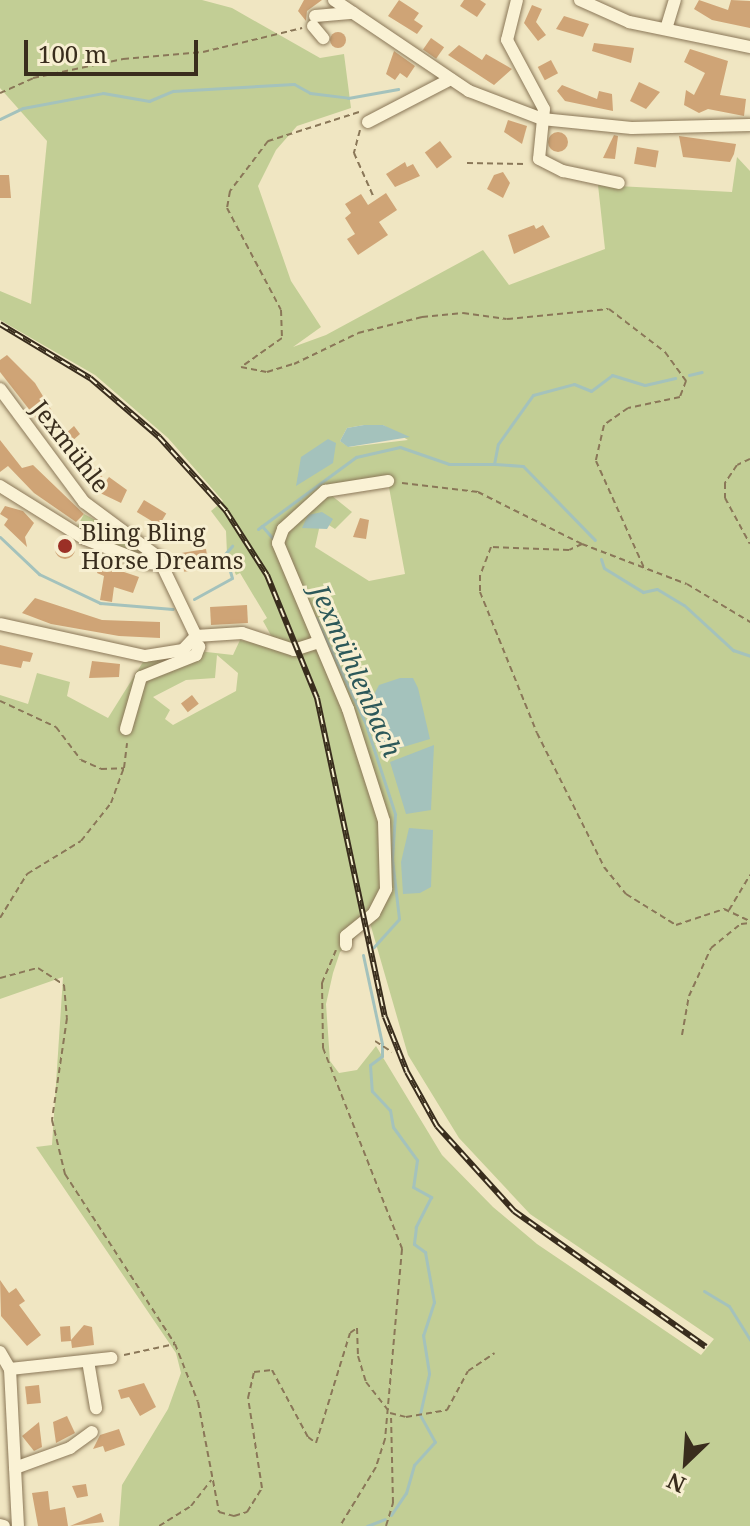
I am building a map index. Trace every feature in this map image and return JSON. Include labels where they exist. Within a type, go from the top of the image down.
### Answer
[{"type":"street","points":[[334,0],[451,79],[491,102],[542,119],[632,128],[750,125]]},
{"type":"street","points":[[517,0],[507,40],[544,109],[539,159],[563,171],[619,183]]},
{"type":"street","points":[[580,0],[629,22],[750,47]]},
{"type":"street","points":[[666,29],[675,0]]},
{"type":"street","points":[[323,38],[314,21],[353,13]]},
{"type":"street","points":[[369,115],[451,79]]},
{"type":"street","name":"Jexmühle","points":[[0,389],[84,502],[150,547],[162,564],[195,639]]},
{"type":"street","points":[[346,940],[374,913],[386,889],[384,821],[348,709],[280,555],[283,529],[325,491],[388,481]]},
{"type":"street","points":[[0,486],[85,539],[146,563],[162,564]]},
{"type":"street","points":[[0,624],[145,656],[174,653],[195,639],[242,633],[294,650],[319,642]]},
{"type":"street","points":[[126,729],[141,677],[196,655],[199,647],[195,639]]},
{"type":"street","points":[[0,1352],[10,1369],[18,1526]]},
{"type":"street","points":[[10,1369],[111,1358]]},
{"type":"street","points":[[88,1361],[96,1408]]},
{"type":"street","points":[[15,1468],[70,1448],[92,1432]]},
{"type":"path","points":[[0,93],[33,78],[123,59],[203,52],[314,21]]},
{"type":"path","points":[[369,115],[268,141],[230,191],[227,208],[281,310],[282,338],[241,367],[267,372],[358,333],[422,317],[463,313],[507,319],[609,309],[665,352],[686,381],[680,397],[628,408],[604,425],[596,461],[645,570]]},
{"type":"path","points":[[369,115],[353,145],[374,198]]},
{"type":"path","points":[[467,163],[491,160],[522,167],[539,159]]},
{"type":"path","points":[[750,459],[737,465],[725,483],[725,498],[750,544]]},
{"type":"path","points":[[388,481],[478,492],[582,544],[687,584],[750,622]]},
{"type":"path","points":[[582,544],[569,550],[491,547],[480,592],[567,800],[604,867],[626,894],[662,920],[676,925],[724,909],[750,922]]},
{"type":"path","points":[[0,701],[56,727],[81,760],[101,769],[124,768]]},
{"type":"path","points":[[0,918],[27,874],[81,841],[111,803],[124,768],[126,729]]},
{"type":"path","points":[[728,911],[750,875]]},
{"type":"path","points":[[682,1035],[689,996],[711,948],[741,924],[750,922]]},
{"type":"path","points":[[346,940],[322,983],[323,1048],[402,1249],[390,1413],[393,1503],[386,1526]]},
{"type":"path","points":[[0,978],[38,968],[64,985],[67,1018],[52,1120],[65,1174],[175,1344],[198,1402],[219,1512],[234,1516],[258,1500],[262,1488],[248,1398],[254,1372],[272,1370],[308,1437],[316,1443],[350,1333],[357,1328],[358,1356],[366,1382],[390,1413],[406,1417],[447,1410],[468,1371],[495,1353]]},
{"type":"path","points":[[375,1041],[390,1052]]},
{"type":"path","points":[[111,1358],[175,1344]]},
{"type":"path","points":[[340,1526],[376,1467],[390,1413]]},
{"type":"path","points":[[159,1526],[199,1498],[212,1477]]},
{"type":"green space","points":[[0,0],[202,0],[232,8],[320,58],[344,54],[351,108],[297,126],[276,150],[258,186],[291,281],[321,327],[293,347],[326,335],[483,250],[509,285],[605,249],[598,185],[732,192],[737,157],[750,171],[750,1526],[119,1526],[122,1485],[168,1409],[181,1373],[176,1353],[36,1147],[52,1145],[63,977],[0,999],[0,695],[28,704],[37,673],[70,682],[67,696],[108,718],[143,662],[198,651],[233,655],[240,640],[269,647],[273,639],[263,621],[267,618],[240,573],[236,575],[227,554],[226,531],[211,511],[223,501],[168,438],[95,375],[0,320],[0,291],[31,304],[47,141],[0,88]],"holes":[[[383,425],[408,440],[349,447],[340,441],[347,428]],[[388,482],[405,574],[369,581],[315,547],[321,520],[335,529],[352,512],[326,491]],[[217,655],[238,673],[236,691],[173,725],[165,719],[170,710],[153,697],[186,680],[215,678]],[[370,923],[408,1055],[459,1138],[530,1214],[714,1339],[701,1355],[537,1244],[493,1207],[442,1155],[376,1046],[357,1070],[339,1073],[330,1061],[326,1004],[340,952]]]},
{"type":"green space","points":[[84,514],[149,548],[149,560],[77,527]]},
{"type":"water","points":[[383,425],[410,437],[348,447],[340,441],[347,428]]},
{"type":"water","points":[[328,439],[336,443],[333,463],[296,486],[301,457]]},
{"type":"water","points":[[322,512],[333,519],[327,529],[302,528],[308,515]]},
{"type":"water","points":[[400,678],[413,678],[418,688],[430,739],[390,751],[372,726],[370,702],[379,685]]},
{"type":"water","points":[[434,745],[431,810],[406,814],[390,762]]},
{"type":"water","points":[[409,828],[433,830],[431,887],[420,893],[403,894],[401,862]]},
{"type":"building","points":[[304,0],[322,0],[307,11],[306,21],[298,11]]},
{"type":"building","points":[[399,0],[419,13],[414,20],[423,26],[417,34],[388,16]]},
{"type":"building","points":[[464,0],[480,0],[486,4],[477,17],[460,6]]},
{"type":"building","points":[[699,0],[728,10],[731,0],[750,1],[750,28],[712,20],[694,9]]},
{"type":"building","points":[[532,5],[542,9],[536,22],[546,35],[538,41],[524,23]]},
{"type":"building","points":[[564,16],[589,24],[583,37],[556,29]]},
{"type":"building","points":[[338,32],[344,34],[344,46],[338,48],[332,46],[330,40],[332,34]]},
{"type":"building","points":[[431,38],[444,47],[436,59],[423,49]]},
{"type":"building","points":[[594,43],[634,48],[631,63],[592,51]]},
{"type":"building","points":[[459,45],[482,60],[486,54],[512,69],[494,85],[448,55]]},
{"type":"building","points":[[690,49],[728,61],[720,95],[746,99],[744,116],[708,109],[699,113],[684,105],[686,90],[694,95],[705,73],[684,62]]},
{"type":"building","points":[[394,51],[415,66],[407,78],[400,73],[395,80],[386,74]]},
{"type":"building","points":[[551,60],[558,73],[545,80],[538,67]]},
{"type":"building","points":[[639,82],[660,92],[646,109],[630,101]]},
{"type":"building","points":[[562,85],[597,99],[599,91],[612,94],[613,111],[565,101],[557,91]]},
{"type":"building","points":[[508,120],[527,126],[522,144],[504,132]]},
{"type":"building","points":[[554,132],[562,132],[568,142],[562,152],[554,152],[548,146],[548,138]]},
{"type":"building","points":[[614,135],[618,136],[615,159],[603,158]]},
{"type":"building","points":[[679,136],[736,144],[734,154],[730,162],[683,157]]},
{"type":"building","points":[[440,141],[452,157],[437,168],[425,152]]},
{"type":"building","points":[[637,147],[659,151],[656,168],[634,164]]},
{"type":"building","points":[[405,162],[407,167],[413,164],[420,176],[395,187],[386,174]]},
{"type":"building","points":[[503,172],[510,183],[503,198],[487,189],[494,175]]},
{"type":"building","points":[[0,175],[9,175],[11,198],[0,198]]},
{"type":"building","points":[[386,193],[397,210],[379,222],[388,235],[358,255],[347,239],[355,234],[345,218],[351,213],[345,204],[361,194],[368,205]]},
{"type":"building","points":[[534,225],[536,229],[543,225],[550,237],[514,254],[508,235]]},
{"type":"building","points":[[7,355],[35,383],[55,416],[42,426],[0,372],[0,360]]},
{"type":"building","points":[[74,426],[80,434],[71,442],[106,481],[109,477],[127,490],[121,503],[96,491],[54,444]]},
{"type":"building","points":[[0,440],[22,468],[33,465],[84,514],[76,522],[34,493],[8,466],[0,472]]},
{"type":"building","points":[[144,500],[166,513],[159,525],[137,512]]},
{"type":"building","points":[[5,506],[23,511],[34,523],[25,537],[27,547],[4,525],[8,519],[0,514]]},
{"type":"building","points":[[360,518],[369,520],[366,539],[353,537]]},
{"type":"building","points":[[65,539],[72,542],[75,549],[72,556],[65,559],[58,556],[55,549],[58,542]]},
{"type":"building","points":[[206,549],[209,568],[184,572],[181,553]]},
{"type":"building","points":[[100,564],[139,577],[133,593],[114,587],[112,602],[100,600],[104,576],[97,573]]},
{"type":"building","points":[[35,598],[102,620],[160,622],[160,638],[119,636],[51,624],[22,613]]},
{"type":"building","points":[[247,605],[248,623],[211,625],[210,607]]},
{"type":"building","points":[[0,645],[33,653],[30,662],[23,661],[21,668],[0,664]]},
{"type":"building","points":[[92,661],[120,664],[119,677],[89,678]]},
{"type":"building","points":[[192,695],[199,704],[188,712],[181,704]]},
{"type":"building","points":[[0,1280],[9,1293],[16,1288],[25,1301],[19,1305],[41,1335],[27,1346],[1,1316]]},
{"type":"building","points":[[84,1325],[92,1327],[94,1345],[72,1348],[71,1340]]},
{"type":"building","points":[[70,1326],[71,1341],[61,1342],[60,1327]]},
{"type":"building","points":[[144,1383],[156,1407],[140,1416],[129,1397],[121,1399],[118,1390]]},
{"type":"building","points":[[39,1385],[41,1403],[27,1404],[25,1386]]},
{"type":"building","points":[[67,1416],[75,1433],[56,1443],[53,1422]]},
{"type":"building","points":[[39,1422],[42,1447],[34,1451],[22,1436]]},
{"type":"building","points":[[119,1429],[125,1445],[105,1452],[103,1446],[93,1449],[100,1435]]},
{"type":"building","points":[[86,1484],[88,1496],[77,1498],[72,1486]]},
{"type":"building","points":[[48,1491],[50,1510],[65,1507],[68,1526],[38,1526],[32,1493]]},
{"type":"building","points":[[101,1513],[104,1522],[70,1526]]},
{"type":"waterway","points":[[0,119],[23,108],[103,93],[149,101],[173,91],[294,84],[310,93],[348,98],[398,89]]},
{"type":"waterway","points":[[689,375],[702,372]]},
{"type":"waterway","points":[[262,526],[356,457],[400,447],[449,464],[494,464],[498,444],[533,395],[574,384],[591,391],[612,375],[645,385],[675,378]]},
{"type":"waterway","points":[[495,464],[523,466],[595,540]]},
{"type":"waterway","name":"Jexmühlenbach","points":[[258,529],[262,526],[275,541]]},
{"type":"waterway","name":"Jexmühlenbach","points":[[0,537],[39,574],[100,603],[173,609]]},
{"type":"waterway","name":"Jexmühlenbach","points":[[194,599],[232,578],[225,554],[232,546]]},
{"type":"waterway","points":[[601,559],[604,568],[643,592],[657,589],[684,605],[733,650],[750,656]]},
{"type":"waterway","name":"Jexmühlenbach","points":[[316,618],[365,722],[395,814],[392,859],[399,919],[374,947]]},
{"type":"waterway","name":"Jexmühlenbach","points":[[363,955],[382,1044],[382,1056],[370,1065],[372,1091],[390,1110],[393,1127],[417,1160],[413,1187],[431,1197],[416,1227],[414,1244],[425,1252],[434,1302],[423,1335],[429,1374],[420,1414]]},
{"type":"waterway","points":[[704,1291],[729,1306],[750,1340]]},
{"type":"waterway","name":"Jexmühlenbach","points":[[391,1515],[406,1493],[414,1465],[435,1442],[420,1415]]},
{"type":"waterway","name":"Jexmühlenbach","points":[[367,1526],[385,1519]]},
{"type":"railway","points":[[0,324],[90,378],[159,437],[226,511],[267,575],[317,698],[385,1017],[407,1072],[437,1126],[514,1211],[706,1347]]},
{"type":"place","name":"Bling Bling Horse Dreams","points":[[65,546]]}]
